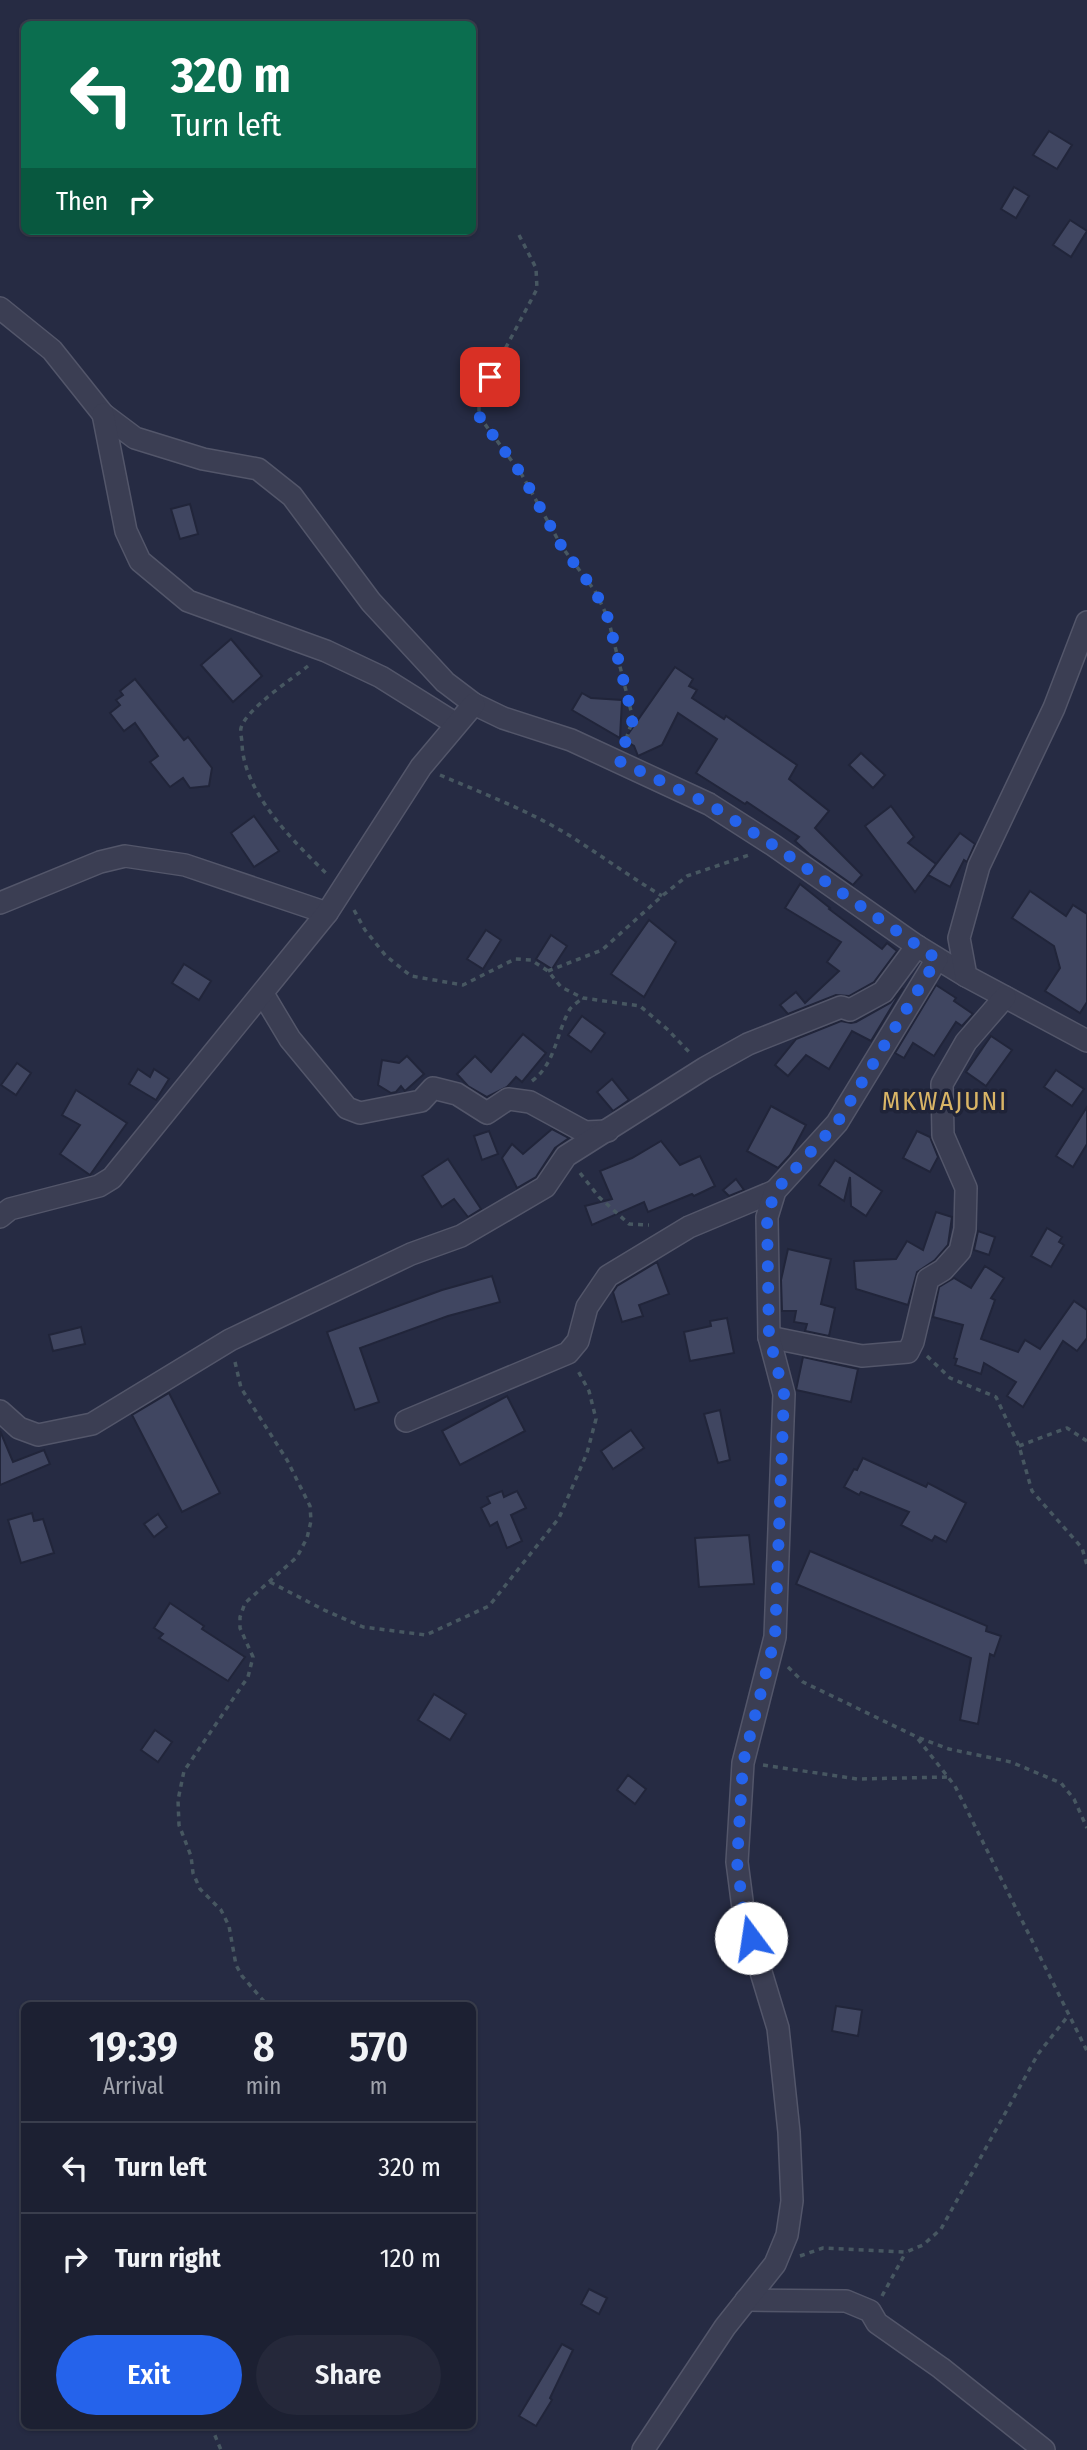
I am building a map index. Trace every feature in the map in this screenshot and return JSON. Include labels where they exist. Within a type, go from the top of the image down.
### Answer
[{"type":"street","points":[[0,308],[52,350],[103,414],[135,438],[203,459],[258,468],[292,496],[371,601],[445,682],[474,704],[503,718],[571,740],[709,804],[937,959],[1087,1041]]},
{"type":"street","points":[[103,414],[126,531],[140,561],[188,601],[326,651],[382,677],[456,724]]},
{"type":"street","points":[[966,976],[959,938],[979,866],[1054,708],[1087,622]]},
{"type":"street","points":[[0,1217],[10,1209],[99,1186],[112,1178],[327,913],[421,767],[474,704]]},
{"type":"street","points":[[0,903],[100,862],[125,856],[185,864],[327,913]]},
{"type":"street","points":[[0,1411],[19,1428],[38,1435],[92,1424],[230,1339],[411,1254],[461,1236],[545,1187],[566,1156],[748,1044],[841,1007],[850,1010],[883,992],[917,946]]},
{"type":"street","points":[[406,1421],[568,1353],[578,1341],[587,1307],[608,1276],[689,1227],[775,1191],[837,1123],[937,959]]},
{"type":"street","points":[[263,994],[290,1039],[347,1108],[359,1113],[421,1101],[433,1088],[457,1094],[487,1113],[508,1099],[530,1102],[585,1132],[608,1131]]},
{"type":"street","points":[[769,1337],[862,1356],[908,1352],[913,1342],[928,1279],[943,1270],[960,1251],[965,1229],[966,1188],[943,1135],[942,1084],[966,1042],[1004,998]]},
{"type":"street","points":[[643,2450],[725,2328],[775,2264],[787,2235],[792,2201],[789,2132],[778,2028],[744,1916],[737,1862],[743,1763],[775,1637],[784,1394],[769,1337],[767,1217],[775,1191]]},
{"type":"street","points":[[746,2300],[846,2301],[870,2311],[877,2323],[941,2368],[1044,2450]]},
{"type":"path","points":[[519,235],[536,268],[537,289],[479,398],[479,416],[522,475],[562,547],[595,591],[608,618],[633,719],[619,761]]},
{"type":"path","points":[[326,651],[251,712],[241,727],[242,754],[257,792],[296,843],[343,890],[365,930],[386,956],[411,976],[463,985],[515,959],[531,960],[548,971],[561,987],[583,998],[640,1006],[705,1068]]},
{"type":"path","points":[[421,767],[519,808],[566,834],[662,896]]},
{"type":"path","points":[[548,971],[602,950],[687,876],[773,845]]},
{"type":"path","points":[[530,1102],[526,1086],[538,1076],[554,1053],[571,1008],[583,998]]},
{"type":"path","points":[[566,1156],[599,1197],[629,1224],[652,1225]]},
{"type":"path","points":[[230,1339],[241,1388],[287,1460],[310,1506],[311,1521],[307,1538],[297,1557],[245,1603],[240,1617],[240,1628],[253,1657],[248,1677],[184,1771],[178,1800],[180,1825],[191,1856],[193,1873],[200,1889],[221,1910],[229,1926],[236,1965],[242,1976],[265,2002]]},
{"type":"path","points":[[913,1342],[950,1378],[996,1397],[1019,1446],[1032,1492],[1082,1548],[1087,1565]]},
{"type":"path","points":[[270,1582],[363,1628],[426,1635],[489,1606],[559,1518],[587,1453],[596,1419],[589,1391],[568,1353]]},
{"type":"path","points":[[1019,1446],[1067,1429],[1087,1441]]},
{"type":"path","points":[[775,1637],[787,1667],[803,1682],[917,1737],[949,1749],[1011,1762],[1061,1783],[1074,1799],[1087,1828]]},
{"type":"path","points":[[917,1737],[949,1777],[1087,2051]]},
{"type":"path","points":[[743,1763],[857,1779],[949,1777]]},
{"type":"path","points":[[775,2264],[823,2248],[906,2252],[923,2245],[941,2229],[1038,2054],[1068,2016]]},
{"type":"path","points":[[870,2311],[889,2287],[906,2252]]},
{"type":"path","points":[[212,2429],[222,2450]]},
{"type":"building","points":[[1049,131],[1072,145],[1057,169],[1033,155]]},
{"type":"building","points":[[1014,187],[1029,196],[1016,218],[1001,209]]},
{"type":"building","points":[[1070,220],[1087,231],[1071,257],[1053,245]]},
{"type":"building","points":[[190,504],[198,534],[180,539],[171,509]]},
{"type":"building","points":[[231,639],[262,676],[233,702],[201,665]]},
{"type":"building","points":[[675,667],[693,679],[689,686],[697,690],[692,698],[724,719],[726,716],[797,765],[789,779],[829,811],[815,828],[862,875],[853,885],[809,854],[795,841],[799,837],[747,802],[745,804],[696,773],[717,739],[678,713],[662,745],[638,756],[634,746],[624,740]]},
{"type":"building","points":[[135,679],[184,740],[188,737],[212,768],[209,786],[190,788],[183,778],[170,787],[150,762],[158,756],[135,723],[124,731],[110,713],[120,705],[116,700],[123,695],[120,691]]},
{"type":"building","points":[[582,693],[591,698],[622,700],[620,738],[572,710]]},
{"type":"building","points":[[861,753],[885,775],[873,788],[849,765]]},
{"type":"building","points":[[891,806],[914,837],[908,843],[936,864],[915,892],[865,826]]},
{"type":"building","points":[[254,816],[279,851],[254,867],[231,833]]},
{"type":"building","points":[[960,833],[975,844],[967,862],[964,860],[950,887],[928,875]]},
{"type":"building","points":[[800,884],[882,949],[887,943],[897,951],[874,982],[849,996],[836,995],[788,1014],[780,1005],[796,992],[805,1003],[839,971],[827,962],[841,942],[785,908]]},
{"type":"building","points":[[1030,891],[1066,916],[1073,905],[1087,914],[1087,1002],[1080,1013],[1045,991],[1060,968],[1054,946],[1012,918]]},
{"type":"building","points":[[649,920],[676,942],[644,997],[611,974]]},
{"type":"building","points":[[486,930],[501,940],[483,969],[467,959]]},
{"type":"building","points":[[551,935],[567,946],[552,969],[536,959]]},
{"type":"building","points":[[184,964],[211,981],[199,1000],[172,983]]},
{"type":"building","points":[[936,985],[956,998],[954,1001],[973,1014],[962,1026],[956,1022],[934,1056],[913,1043],[904,1058],[895,1053]]},
{"type":"building","points":[[903,988],[871,1041],[852,1031],[829,1069],[806,1055],[788,1076],[775,1065],[796,1039],[841,1021],[856,1022],[890,1003]]},
{"type":"building","points":[[582,1016],[605,1033],[591,1052],[568,1035]]},
{"type":"building","points":[[523,1034],[546,1053],[522,1082],[516,1077],[507,1087],[487,1097],[468,1086],[457,1074],[475,1056],[491,1072]]},
{"type":"building","points":[[991,1036],[1012,1050],[986,1086],[966,1072]]},
{"type":"building","points":[[407,1056],[424,1074],[405,1091],[401,1086],[391,1093],[378,1085],[382,1060],[399,1063]]},
{"type":"building","points":[[17,1063],[31,1073],[16,1095],[1,1085]]},
{"type":"building","points":[[138,1069],[150,1077],[154,1069],[169,1079],[156,1100],[129,1084]]},
{"type":"building","points":[[1056,1070],[1084,1089],[1072,1106],[1044,1087]]},
{"type":"building","points":[[612,1079],[629,1100],[613,1111],[597,1092]]},
{"type":"building","points":[[76,1090],[127,1123],[90,1175],[60,1154],[80,1125],[62,1115]]},
{"type":"building","points":[[771,1106],[806,1125],[790,1155],[778,1168],[747,1151]]},
{"type":"building","points":[[1087,1107],[1087,1144],[1073,1167],[1056,1156]]},
{"type":"building","points":[[552,1129],[569,1138],[555,1148],[536,1177],[517,1188],[502,1158],[512,1144],[523,1154]]},
{"type":"building","points":[[489,1131],[498,1154],[482,1160],[474,1136]]},
{"type":"building","points":[[917,1131],[930,1137],[938,1157],[930,1172],[903,1158]]},
{"type":"building","points":[[661,1141],[680,1165],[700,1156],[715,1186],[648,1212],[644,1202],[592,1225],[585,1206],[612,1199],[600,1171],[632,1158]]},
{"type":"building","points":[[448,1159],[481,1209],[468,1217],[454,1199],[442,1207],[422,1176]]},
{"type":"building","points":[[835,1160],[882,1191],[866,1216],[851,1206],[850,1177],[844,1201],[819,1185]]},
{"type":"building","points":[[736,1179],[744,1190],[729,1196],[723,1190]]},
{"type":"building","points":[[936,1212],[952,1217],[948,1245],[935,1260],[917,1272],[908,1305],[856,1289],[854,1261],[896,1259],[907,1241],[923,1250]]},
{"type":"building","points":[[1047,1228],[1062,1237],[1059,1242],[1064,1245],[1051,1267],[1031,1256]]},
{"type":"building","points":[[978,1231],[995,1237],[989,1255],[974,1250]]},
{"type":"building","points":[[788,1249],[831,1259],[821,1304],[835,1308],[829,1336],[805,1331],[807,1324],[794,1322],[796,1311],[782,1311],[781,1280]]},
{"type":"building","points":[[657,1262],[669,1294],[639,1305],[643,1316],[622,1322],[613,1292],[617,1286]]},
{"type":"building","points":[[985,1266],[1004,1278],[991,1298],[995,1300],[981,1339],[1018,1352],[1025,1340],[1040,1349],[1074,1301],[1087,1310],[1087,1338],[1077,1351],[1063,1341],[1023,1407],[1007,1396],[1016,1382],[984,1363],[981,1374],[955,1365],[957,1359],[954,1358],[963,1325],[933,1317],[939,1287],[954,1278],[971,1288]]},
{"type":"building","points":[[492,1276],[500,1302],[448,1316],[360,1348],[379,1402],[355,1410],[327,1332],[442,1290]]},
{"type":"building","points":[[727,1318],[734,1353],[690,1361],[684,1332],[711,1326],[710,1321]]},
{"type":"building","points":[[81,1327],[85,1344],[53,1351],[49,1335]]},
{"type":"building","points":[[803,1357],[858,1369],[851,1402],[796,1390]]},
{"type":"building","points":[[169,1393],[220,1493],[182,1512],[132,1415]]},
{"type":"building","points":[[507,1396],[525,1431],[460,1465],[442,1431]]},
{"type":"building","points":[[720,1410],[730,1460],[718,1463],[704,1414]]},
{"type":"building","points":[[631,1430],[644,1448],[613,1469],[601,1451]]},
{"type":"building","points":[[0,1431],[13,1462],[44,1450],[50,1464],[0,1485]]},
{"type":"building","points":[[863,1458],[926,1487],[928,1483],[966,1503],[946,1542],[935,1536],[932,1541],[901,1525],[909,1512],[844,1487]]},
{"type":"building","points":[[502,1491],[504,1497],[517,1491],[526,1508],[511,1515],[522,1541],[507,1548],[497,1522],[490,1526],[481,1508],[490,1503],[487,1497]]},
{"type":"building","points":[[32,1513],[34,1521],[43,1519],[54,1553],[21,1563],[8,1520]]},
{"type":"building","points":[[158,1514],[167,1527],[154,1537],[144,1524]]},
{"type":"building","points":[[749,1535],[754,1584],[699,1587],[695,1538]]},
{"type":"building","points":[[810,1551],[987,1626],[986,1631],[1001,1636],[994,1656],[990,1654],[978,1724],[960,1720],[971,1658],[796,1584]]},
{"type":"building","points":[[170,1603],[204,1626],[202,1629],[245,1657],[228,1681],[159,1638],[163,1634],[154,1628]]},
{"type":"building","points":[[434,1694],[466,1714],[450,1740],[418,1720]]},
{"type":"building","points":[[155,1730],[172,1742],[158,1762],[141,1750]]},
{"type":"building","points":[[628,1775],[646,1789],[635,1804],[617,1790]]},
{"type":"building","points":[[836,2006],[862,2010],[858,2036],[832,2031]]},
{"type":"building","points":[[589,2289],[607,2298],[599,2314],[581,2304]]},
{"type":"building","points":[[562,2344],[573,2350],[550,2398],[552,2400],[536,2426],[519,2416]]},
{"type":"district","name":"MKWAJUNI","points":[[945,1101]]},
{"type":"route","points":[[490,377],[479,398],[479,416],[522,475],[562,547],[595,591],[608,618],[633,719],[619,761],[709,804],[937,959],[837,1123],[775,1191],[767,1217],[769,1337],[784,1394],[775,1637],[743,1763],[737,1862],[744,1916],[751,1938]]}]
